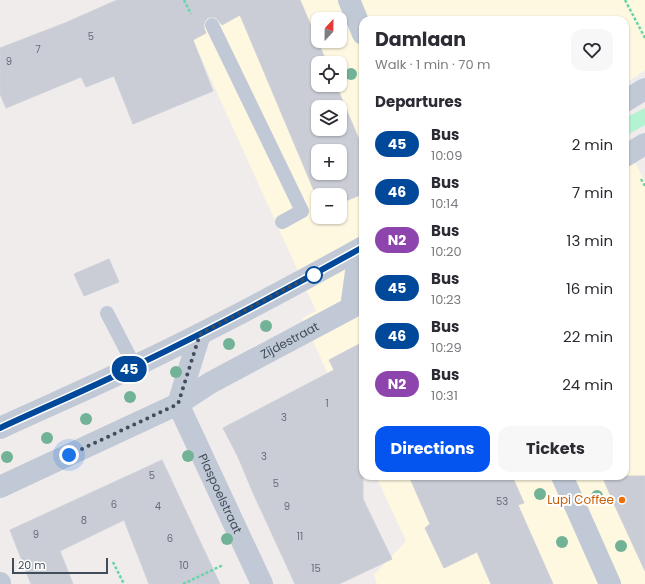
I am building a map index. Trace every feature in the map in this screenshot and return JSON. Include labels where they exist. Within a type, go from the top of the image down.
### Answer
[{"type":"street","points":[[348,0],[359,25]]},
{"type":"street","points":[[629,154],[645,144]]},
{"type":"street","points":[[0,428],[135,367],[359,249]]},
{"type":"street","name":"Zijdestraat","points":[[0,487],[178,404],[210,383],[351,308],[359,260]]},
{"type":"street","points":[[178,404],[200,334]]},
{"type":"street","name":"Plaspoelstraat","points":[[178,404],[262,584]]},
{"type":"street","points":[[564,480],[610,584]]},
{"type":"lane","points":[[212,25],[302,211],[282,222]]},
{"type":"lane","points":[[107,313],[135,367]]},
{"type":"path","points":[[625,0],[645,38]]},
{"type":"path","points":[[183,584],[248,553]]},
{"type":"path","points":[[113,562],[124,584]]},
{"type":"shaded area","points":[[175,0],[645,0],[645,70],[629,81],[629,16],[359,16],[359,440],[302,318],[316,311]]},
{"type":"shaded area","points":[[629,151],[645,182],[645,584],[377,584],[374,575],[406,541],[378,480],[629,480]]},
{"type":"green space","points":[[645,108],[645,125],[629,134],[629,116]]},
{"type":"building","points":[[117,0],[300,0],[311,26],[311,48],[321,48],[324,56],[311,56],[311,92],[339,92],[342,100],[311,100],[311,136],[347,136],[347,111],[359,140],[359,196],[347,200],[347,188],[313,188],[240,15],[222,25],[216,18],[208,18],[204,24],[206,33],[193,40],[213,91],[133,124],[114,76],[86,87],[81,77],[6,108],[0,94],[0,48],[65,23]]},
{"type":"building","points":[[109,259],[119,282],[84,296],[74,274]]},
{"type":"building","points":[[359,344],[359,480],[363,480],[363,499],[392,559],[339,584],[295,584],[238,457],[223,428],[334,370],[329,360]]},
{"type":"building","points":[[162,460],[220,584],[149,584],[124,520],[60,551],[73,584],[31,584],[10,530]]},
{"type":"building","points":[[629,476],[645,476],[645,571],[604,480],[629,480]]},
{"type":"building","points":[[411,480],[514,480],[524,503],[518,505],[553,584],[491,584],[477,552],[444,568],[425,528],[430,524]]},
{"type":"bus line","name":"45","points":[[0,428],[135,367],[359,249]]},
{"type":"place","name":"Lupi Coffee","points":[[622,500]]},
{"type":"route","points":[[69,455],[178,404],[200,334],[314,275]]}]
